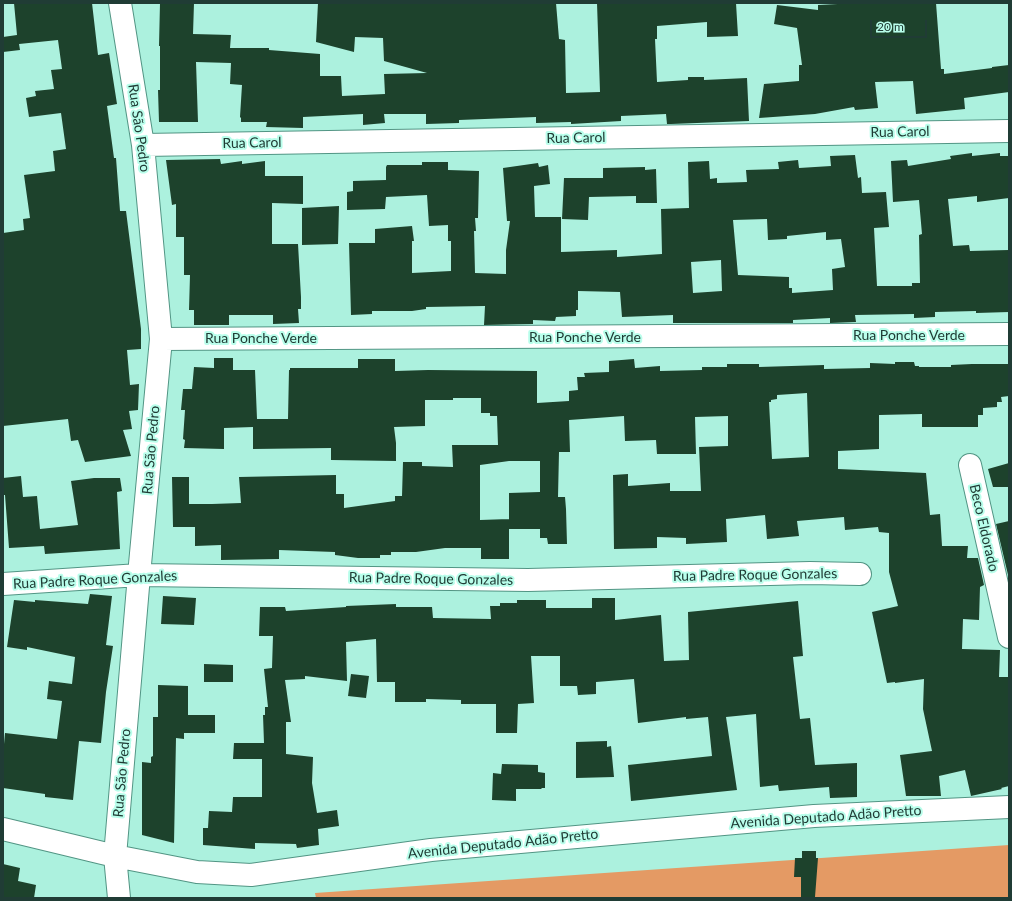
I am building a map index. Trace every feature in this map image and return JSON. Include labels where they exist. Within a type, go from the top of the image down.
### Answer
[{"type":"street","name":"Rua São Pedro","points":[[119,898],[115,856],[161,339],[143,145],[120,3]]},
{"type":"street","name":"Rua Carol","points":[[143,145],[1009,131]]},
{"type":"street","name":"Rua Ponche Verde","points":[[161,339],[1009,334]]},
{"type":"street","name":"Beco Eldorado","points":[[970,465],[1009,637]]},
{"type":"street","name":"Rua Padre Roque Gonzales","points":[[3,584],[139,575],[528,580],[810,573],[860,574]]},
{"type":"street","name":"Avenida Deputado Adão Pretto","points":[[3,829],[115,856],[197,872],[251,875],[445,848],[814,816],[1009,807]]},
{"type":"shaded area","points":[[1009,845],[1009,898],[316,898],[315,893]]},
{"type":"building","points":[[14,3],[92,3],[98,55],[109,53],[117,104],[107,106],[114,158],[116,158],[120,211],[126,211],[141,329],[141,349],[127,350],[130,385],[139,384],[138,410],[129,411],[132,429],[123,430],[131,456],[85,462],[78,440],[71,441],[68,419],[3,426],[3,233],[24,230],[23,219],[30,218],[24,175],[55,171],[53,151],[66,149],[61,113],[29,117],[26,98],[36,96],[35,91],[54,89],[51,70],[62,69],[58,40],[19,44],[20,50],[3,52],[3,37],[17,35]]},
{"type":"building","points":[[160,3],[194,3],[193,34],[231,35],[230,48],[269,48],[269,50],[320,54],[320,76],[341,76],[342,96],[385,94],[384,74],[427,73],[384,61],[383,38],[355,37],[354,52],[316,42],[318,3],[556,3],[559,39],[565,40],[566,93],[600,92],[597,3],[736,3],[738,36],[707,37],[707,22],[657,26],[657,39],[655,39],[657,82],[688,80],[688,77],[704,77],[704,80],[747,78],[749,121],[667,124],[666,114],[621,116],[621,121],[571,124],[571,122],[536,123],[536,117],[459,120],[459,123],[426,124],[426,114],[384,114],[385,123],[363,125],[363,114],[303,117],[303,128],[266,127],[267,122],[241,122],[242,85],[230,84],[231,63],[196,62],[198,122],[159,122],[158,90],[160,90]]},
{"type":"building","points":[[857,3],[936,3],[941,69],[944,69],[944,74],[1009,65],[1009,92],[964,98],[965,109],[916,114],[913,81],[875,82],[878,108],[855,110],[854,107],[815,114],[759,118],[764,84],[799,81],[799,65],[802,65],[797,28],[774,24],[777,5],[818,10],[818,5]]},
{"type":"building","points":[[972,153],[972,156],[1000,153],[1000,156],[1009,156],[1009,198],[977,202],[977,196],[948,199],[953,246],[969,245],[970,251],[1009,250],[1009,312],[935,312],[935,317],[914,318],[914,314],[855,315],[856,322],[830,323],[830,318],[793,320],[793,323],[673,323],[673,315],[622,317],[620,292],[578,291],[578,310],[576,310],[576,316],[556,317],[555,321],[533,320],[533,324],[484,325],[485,306],[426,307],[426,309],[412,311],[372,311],[372,314],[351,315],[349,243],[375,243],[375,229],[412,226],[414,241],[412,241],[412,273],[451,271],[451,241],[448,241],[448,225],[429,226],[427,195],[386,197],[385,209],[347,210],[347,192],[353,191],[353,181],[386,180],[387,165],[422,165],[422,162],[448,162],[448,170],[479,171],[478,218],[475,218],[476,231],[474,231],[475,273],[506,274],[506,250],[510,221],[507,221],[503,168],[538,163],[539,167],[548,165],[550,184],[534,186],[535,217],[561,217],[561,252],[617,250],[617,257],[662,254],[661,209],[689,208],[688,162],[709,161],[710,179],[717,178],[717,183],[747,182],[746,170],[779,169],[778,162],[798,160],[799,168],[831,166],[830,156],[855,155],[858,178],[861,177],[862,193],[886,192],[889,227],[874,228],[877,286],[912,286],[912,283],[920,283],[919,235],[922,234],[919,200],[893,202],[891,161],[907,160],[908,166],[951,159],[950,156]],"holes":[[[767,219],[768,240],[787,239],[787,236],[826,232],[826,240],[841,239],[845,267],[832,269],[833,290],[792,293],[792,288],[789,288],[789,277],[738,275],[733,220]],[[721,260],[722,291],[693,293],[691,262]]]},
{"type":"building","points":[[220,159],[221,164],[242,161],[242,164],[265,161],[265,176],[303,176],[303,204],[272,203],[272,244],[298,244],[301,297],[301,309],[298,309],[299,323],[273,324],[273,315],[229,315],[229,325],[194,325],[194,310],[189,310],[190,275],[184,275],[184,237],[176,237],[176,204],[172,205],[166,160]]},
{"type":"building","points":[[645,167],[645,170],[656,169],[657,203],[636,203],[636,196],[589,197],[588,220],[562,219],[564,178],[603,178],[603,168]]},
{"type":"building","points":[[339,206],[338,244],[302,245],[302,208]]},
{"type":"building","points":[[214,358],[233,358],[233,370],[255,370],[257,419],[288,419],[290,368],[358,368],[358,359],[395,359],[395,371],[537,371],[537,403],[569,401],[569,391],[578,390],[577,377],[585,377],[584,373],[609,372],[609,361],[634,359],[635,368],[660,366],[660,371],[702,370],[702,367],[727,367],[727,364],[759,364],[759,367],[824,365],[824,369],[870,368],[870,363],[895,364],[895,362],[914,362],[915,366],[919,367],[951,367],[951,365],[972,364],[1009,364],[1009,396],[1001,397],[1002,402],[997,402],[997,407],[983,408],[983,415],[978,415],[978,427],[922,427],[922,414],[879,415],[879,449],[838,451],[838,469],[926,473],[930,515],[940,514],[942,546],[968,546],[967,558],[978,558],[984,585],[980,587],[979,620],[963,619],[962,649],[1000,650],[999,677],[1009,677],[1009,786],[971,796],[965,770],[939,776],[941,796],[906,796],[900,755],[932,751],[923,709],[924,679],[887,683],[872,612],[898,606],[889,572],[889,533],[879,532],[878,527],[845,530],[844,517],[797,521],[799,536],[767,539],[765,515],[726,519],[727,542],[686,544],[686,538],[657,537],[657,548],[614,549],[613,475],[628,474],[628,486],[670,483],[670,491],[701,491],[699,447],[728,446],[728,416],[695,417],[696,454],[657,454],[656,440],[625,441],[624,416],[569,420],[570,452],[559,452],[558,497],[565,497],[567,544],[548,544],[547,538],[540,538],[540,529],[509,529],[509,559],[481,559],[481,548],[445,548],[416,552],[391,552],[391,555],[380,555],[380,558],[358,558],[335,555],[335,552],[279,550],[279,559],[221,560],[221,545],[195,546],[195,527],[173,527],[172,477],[189,477],[189,504],[241,503],[239,477],[336,475],[336,494],[344,494],[344,508],[395,501],[395,496],[402,496],[403,462],[422,462],[422,466],[453,467],[452,445],[498,445],[497,416],[490,416],[490,413],[481,413],[481,398],[425,400],[425,426],[394,427],[396,461],[331,460],[331,448],[253,449],[253,427],[224,428],[224,449],[184,448],[185,440],[183,439],[185,410],[181,410],[183,389],[192,389],[194,367],[214,368]],"holes":[[[807,393],[809,457],[772,459],[769,402],[777,399],[777,395]],[[509,461],[540,461],[540,492],[509,493],[509,519],[480,520],[480,465]]]},
{"type":"building","points":[[1009,463],[1009,487],[993,487],[988,469]]},
{"type":"building","points":[[21,476],[23,497],[37,496],[40,529],[78,525],[71,481],[94,478],[120,478],[122,491],[117,492],[120,549],[45,554],[44,546],[9,548],[5,495],[3,495],[3,478]]},
{"type":"building","points":[[1009,521],[1009,579],[996,524]]},
{"type":"building","points":[[90,594],[112,596],[106,645],[113,646],[106,692],[101,743],[79,741],[73,800],[45,797],[45,794],[3,788],[5,733],[57,739],[62,701],[47,699],[49,681],[72,684],[75,657],[27,647],[27,650],[7,647],[14,600],[88,604]]},
{"type":"building","points":[[163,596],[196,598],[194,625],[161,624]]},
{"type":"building","points":[[592,598],[615,598],[615,620],[661,615],[664,661],[689,660],[688,612],[798,601],[803,656],[793,657],[800,719],[810,718],[815,765],[857,763],[857,797],[830,798],[829,787],[779,791],[778,785],[760,787],[756,714],[726,717],[737,790],[631,801],[628,765],[712,756],[708,717],[686,719],[686,717],[638,723],[634,679],[596,682],[596,694],[578,695],[577,686],[560,686],[560,656],[531,656],[534,703],[518,704],[517,733],[496,733],[496,704],[461,704],[461,700],[426,699],[426,702],[395,702],[395,682],[377,682],[376,639],[346,642],[347,681],[305,676],[305,679],[285,680],[291,722],[286,722],[286,754],[313,757],[312,783],[317,813],[337,810],[339,826],[318,829],[319,845],[297,848],[296,844],[255,843],[255,849],[203,845],[203,828],[208,828],[209,811],[232,812],[233,797],[262,797],[262,759],[233,759],[234,743],[264,743],[263,715],[265,715],[265,707],[268,707],[264,669],[272,668],[273,636],[259,636],[260,607],[285,607],[286,611],[396,604],[396,607],[432,607],[433,618],[491,619],[490,606],[500,606],[500,603],[517,603],[517,600],[546,600],[546,608],[592,608]]},
{"type":"building","points":[[204,664],[233,665],[233,682],[204,682]]},
{"type":"building","points":[[351,674],[369,676],[366,698],[348,696]]},
{"type":"building","points":[[158,685],[188,686],[188,715],[215,715],[215,733],[184,733],[184,739],[176,738],[174,843],[142,835],[142,762],[151,763],[151,757],[153,756],[153,717],[158,717]]},
{"type":"building","points":[[607,741],[607,747],[611,746],[614,777],[576,778],[576,742]]},
{"type":"building","points":[[502,764],[538,765],[538,772],[545,773],[545,788],[516,789],[516,801],[492,800],[493,773],[501,774]]},
{"type":"building","points":[[802,851],[816,851],[816,858],[818,858],[815,897],[801,897],[801,877],[794,877],[795,858],[802,858]]},
{"type":"building","points":[[3,864],[20,868],[18,881],[36,885],[34,898],[3,898]]}]
